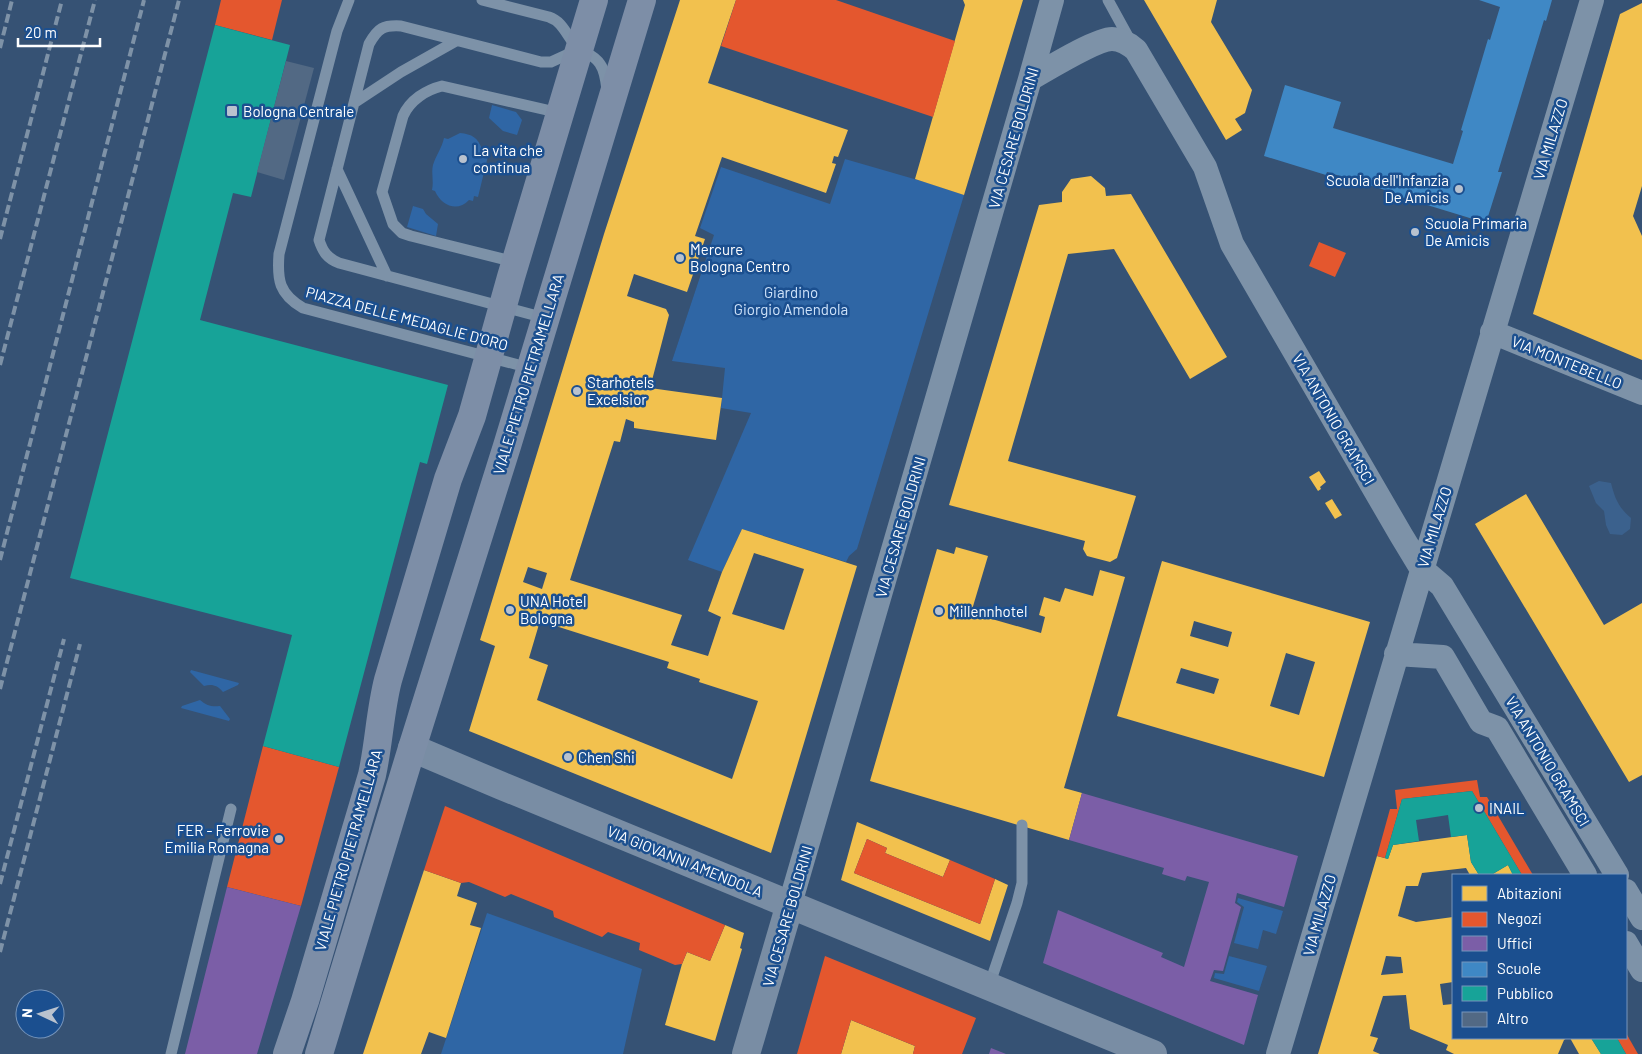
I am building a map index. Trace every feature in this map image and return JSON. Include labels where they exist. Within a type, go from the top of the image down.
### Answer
[{"type":"main road","name":"VIALE PIETRO PIETRAMELLARA","points":[[287,1054],[305,1001],[367,790],[378,748],[382,706],[388,680],[448,479],[472,416],[502,306],[594,0]]},
{"type":"main road","name":"VIALE PIETRO PIETRAMELLARA","points":[[319,1054],[642,0]]},
{"type":"main road","name":"VIALE PIETRO PIETRAMELLARA","points":[[412,748],[402,738],[398,730],[396,720],[398,701],[462,480],[472,416]]},
{"type":"street","name":"VIA CESARE BOLDRINI","points":[[746,1054],[1052,0]]},
{"type":"street","name":"VIA MILAZZO","points":[[1278,1054],[1592,0]]},
{"type":"street","points":[[1030,79],[1104,40],[1112,39],[1124,42],[1130,44],[1136,50]]},
{"type":"street","name":"VIA ANTONIO GRAMSCI","points":[[1136,50],[1205,167],[1232,244],[1422,568],[1442,586],[1616,874]]},
{"type":"street","name":"VIA MONTEBELLO","points":[[1492,332],[1636,391]]},
{"type":"street","name":"VIA ANTONIO GRAMSCI","points":[[1396,654],[1443,657],[1481,722],[1497,728],[1584,874]]},
{"type":"street","name":"VIA GIOVANNI AMENDOLA","points":[[412,748],[1153,1054]]},
{"type":"street","points":[[1627,893],[1642,918]]},
{"type":"street","points":[[1627,945],[1642,970]]},
{"type":"lane","name":"PIAZZA DELLE MEDAGLIE D'ORO","points":[[349,0],[337,31],[279,254],[278,277],[281,288],[292,302],[303,308],[530,368]]},
{"type":"lane","points":[[482,0],[559,21],[580,49],[595,57],[603,70],[607,94],[605,122]]},
{"type":"lane","points":[[1109,1],[1136,50]]},
{"type":"lane","points":[[545,318],[339,263],[328,259],[319,240],[369,44],[375,34],[383,27],[400,26],[541,62],[551,62],[580,49]]},
{"type":"lane","points":[[354,103],[401,72],[456,41]]},
{"type":"lane","points":[[515,262],[402,233],[393,224],[382,192],[403,116],[407,108],[427,91],[442,86],[560,113]]},
{"type":"lane","points":[[337,169],[387,276]]},
{"type":"lane","points":[[171,1054],[231,809]]},
{"type":"lane","points":[[988,986],[1017,904],[1022,883],[1022,825]]},
{"type":"green space","points":[[492,105],[516,112],[522,120],[517,135],[503,131],[489,118]]},
{"type":"green space","points":[[460,133],[474,137],[482,149],[485,150],[484,155],[488,156],[478,197],[474,196],[473,201],[469,200],[455,207],[445,203],[432,190],[432,168],[444,138],[448,139]]},
{"type":"green space","name":"Giardino Giorgio Amendola","points":[[845,159],[964,195],[857,549],[849,556],[846,562],[742,529],[722,572],[688,560],[751,413],[721,408],[725,368],[672,361],[714,235],[700,228],[721,167],[830,204]]},
{"type":"green space","points":[[413,206],[423,209],[438,224],[436,236],[407,227]]},
{"type":"green space","points":[[191,670],[239,683],[223,692],[214,686],[204,686],[190,672]]},
{"type":"green space","points":[[200,700],[210,706],[220,706],[230,719],[229,721],[181,708]]},
{"type":"green space","points":[[1238,898],[1283,911],[1276,934],[1263,930],[1258,949],[1234,943],[1244,907],[1237,902]]},
{"type":"green space","points":[[487,913],[642,969],[623,1054],[441,1054]]},
{"type":"green space","points":[[1229,956],[1267,966],[1259,991],[1214,978],[1215,973],[1224,974]]},
{"type":"shaded area","points":[[1599,481],[1611,483],[1618,503],[1631,518],[1630,529],[1622,535],[1610,534],[1606,525],[1604,511],[1596,503],[1589,486]]},
{"type":"building: Abitazioni","points":[[680,0],[736,0],[708,83],[848,130],[838,157],[834,156],[832,163],[836,164],[826,193],[722,157],[695,236],[705,239],[687,292],[634,274],[627,296],[666,309],[669,315],[650,388],[722,398],[716,440],[634,428],[634,422],[626,419],[620,442],[614,441],[570,580],[682,615],[671,645],[708,656],[721,617],[708,611],[722,572],[742,529],[857,566],[771,853],[469,731],[495,646],[480,640],[604,234]],"holes":[[[754,553],[804,569],[784,630],[732,614]],[[528,567],[547,573],[542,589],[523,582]],[[540,621],[669,662],[667,668],[700,679],[699,682],[758,701],[732,779],[537,700],[548,665],[529,658]]]},
{"type":"building: Abitazioni","points":[[963,0],[1023,0],[964,195],[915,179],[965,5]]},
{"type":"building: Abitazioni","points":[[1144,0],[1217,0],[1211,22],[1252,90],[1245,113],[1235,119],[1242,130],[1226,140]]},
{"type":"building: Abitazioni","points":[[1642,3],[1642,186],[1633,216],[1642,236],[1642,360],[1533,314],[1620,14]]},
{"type":"building: Abitazioni","points":[[1091,176],[1105,188],[1106,196],[1131,194],[1227,357],[1190,379],[1114,249],[1068,254],[1008,461],[1136,496],[1117,558],[1110,562],[1087,556],[1083,549],[1085,541],[949,505],[1039,205],[1062,202],[1062,192],[1071,179]]},
{"type":"building: Abitazioni","points":[[1319,471],[1326,482],[1318,491],[1309,477]]},
{"type":"building: Abitazioni","points":[[1526,494],[1604,625],[1642,603],[1642,775],[1629,782],[1475,524]]},
{"type":"building: Abitazioni","points":[[1332,499],[1342,515],[1335,519],[1325,503]]},
{"type":"building: Abitazioni","points":[[956,547],[988,556],[971,613],[1041,633],[1045,617],[1039,615],[1044,597],[1060,602],[1065,588],[1093,596],[1100,570],[1125,577],[1064,788],[1082,793],[1069,840],[870,781],[937,549],[954,554]]},
{"type":"building: Abitazioni","points":[[1162,561],[1370,622],[1324,777],[1117,716]],"holes":[[[1194,621],[1232,632],[1228,647],[1190,636]],[[1286,653],[1315,662],[1299,715],[1270,706]],[[1181,668],[1219,679],[1214,694],[1176,683]]]},
{"type":"building: Abitazioni","points":[[857,822],[950,860],[943,877],[885,853],[887,848],[867,839],[854,873],[980,924],[995,879],[1008,885],[990,941],[841,880]]},
{"type":"building: Abitazioni","points":[[1467,835],[1471,862],[1478,874],[1469,874],[1466,868],[1422,873],[1418,886],[1406,886],[1398,916],[1416,922],[1452,917],[1452,982],[1440,984],[1443,1005],[1452,1004],[1452,1039],[1566,1039],[1558,1054],[1454,1054],[1446,1050],[1448,1045],[1410,1029],[1406,995],[1383,996],[1370,1036],[1378,1038],[1373,1051],[1380,1054],[1318,1054],[1377,856],[1388,859],[1393,845]],"holes":[[[1386,956],[1401,957],[1403,973],[1381,975]]]},
{"type":"building: Abitazioni","points":[[1508,865],[1512,874],[1493,874]]},
{"type":"building: Abitazioni","points":[[424,870],[461,883],[457,896],[477,903],[470,925],[481,928],[446,1038],[429,1032],[421,1054],[363,1054]]},
{"type":"building: Abitazioni","points":[[725,925],[744,933],[740,948],[742,949],[715,1041],[665,1025],[687,952],[710,961]]},
{"type":"building: Abitazioni","points":[[851,1020],[915,1046],[913,1054],[841,1054]]},
{"type":"building: Abitazioni","points":[[1571,1039],[1592,1039],[1601,1054],[1579,1054]]},
{"type":"building: Negozi","points":[[221,0],[282,0],[272,40],[215,25]]},
{"type":"building: Negozi","points":[[736,0],[836,0],[955,41],[933,117],[721,46]]},
{"type":"building: Negozi","points":[[1319,242],[1346,253],[1335,277],[1309,266]]},
{"type":"building: Negozi","name":"FER - Ferrovie Emilia Romagna","points":[[263,746],[339,767],[301,906],[227,887]]},
{"type":"building: Negozi","points":[[1477,780],[1480,797],[1487,797],[1532,874],[1521,874],[1472,791],[1402,799],[1385,858],[1377,856],[1390,809],[1397,809],[1395,790]]},
{"type":"building: Negozi","points":[[445,806],[725,925],[710,961],[687,952],[682,964],[675,965],[639,950],[640,943],[608,932],[602,937],[554,917],[553,911],[511,894],[505,897],[469,882],[461,883],[424,870]]},
{"type":"building: Negozi","points":[[867,839],[887,848],[885,853],[943,877],[950,860],[995,879],[980,924],[854,873]]},
{"type":"building: Negozi","points":[[825,956],[976,1018],[962,1054],[913,1054],[915,1046],[851,1020],[841,1054],[797,1054]]},
{"type":"building: Negozi","points":[[1627,1035],[1638,1054],[1626,1054],[1618,1039],[1627,1039]]},
{"type":"building: Uffici","points":[[1082,793],[1298,856],[1284,907],[1237,893],[1235,903],[1241,907],[1223,971],[1214,970],[1210,981],[1258,995],[1244,1045],[1043,963],[1058,910],[1163,953],[1161,957],[1184,967],[1209,882],[1187,876],[1185,881],[1162,874],[1164,868],[1069,840]]},
{"type":"building: Uffici","points":[[227,887],[301,906],[257,1054],[185,1054]]},
{"type":"building: Uffici","points":[[991,1048],[1006,1054],[989,1054]]},
{"type":"building: Scuole","points":[[1479,0],[1552,0],[1546,21],[1544,20],[1498,172],[1502,172],[1486,223],[1327,172],[1326,175],[1264,156],[1285,85],[1341,102],[1333,128],[1453,164],[1488,39],[1490,40],[1500,7]]},
{"type":"building: Pubblico","points":[[215,25],[290,45],[251,197],[233,193],[200,320],[448,385],[427,464],[420,462],[339,767],[263,746],[292,635],[70,578]]},
{"type":"building: Pubblico","points":[[1472,791],[1521,874],[1512,874],[1508,865],[1493,874],[1478,874],[1471,862],[1467,835],[1451,837],[1448,815],[1416,820],[1419,841],[1393,845],[1388,859],[1385,858],[1402,799]]},
{"type":"building: Pubblico","points":[[1592,1039],[1618,1039],[1626,1054],[1601,1054]]},
{"type":"building: Altro","points":[[286,61],[314,68],[284,180],[257,172]]},
{"type":"railway","points":[[0,48],[12,0]]},
{"type":"railway","points":[[0,239],[62,0]]},
{"type":"railway","points":[[0,365],[95,0]]},
{"type":"railway","points":[[0,560],[144,0]]},
{"type":"railway","points":[[0,689],[179,0]]},
{"type":"railway","points":[[0,884],[64,639]]},
{"type":"railway","points":[[0,952],[80,644]]},
{"type":"place","name":"Bologna Centrale","points":[[232,111]]},
{"type":"place","name":"La vita che continua","points":[[463,159]]},
{"type":"place","name":"Scuola dell'Infanzia De Amicis","points":[[1459,189]]},
{"type":"place","name":"Scuola Primaria De Amicis","points":[[1415,232]]},
{"type":"place","name":"Mercure Bologna Centro","points":[[680,258]]},
{"type":"place","name":"Starhotels Excelsior","points":[[577,391]]},
{"type":"place","name":"UNA Hotel Bologna","points":[[510,610]]},
{"type":"place","name":"Millennhotel","points":[[939,611]]},
{"type":"place","name":"Chen Shi","points":[[568,757]]},
{"type":"place","name":"INAIL","points":[[1479,808]]},
{"type":"place","name":"FER - Ferrovie Emilia Romagna","points":[[279,839]]}]
